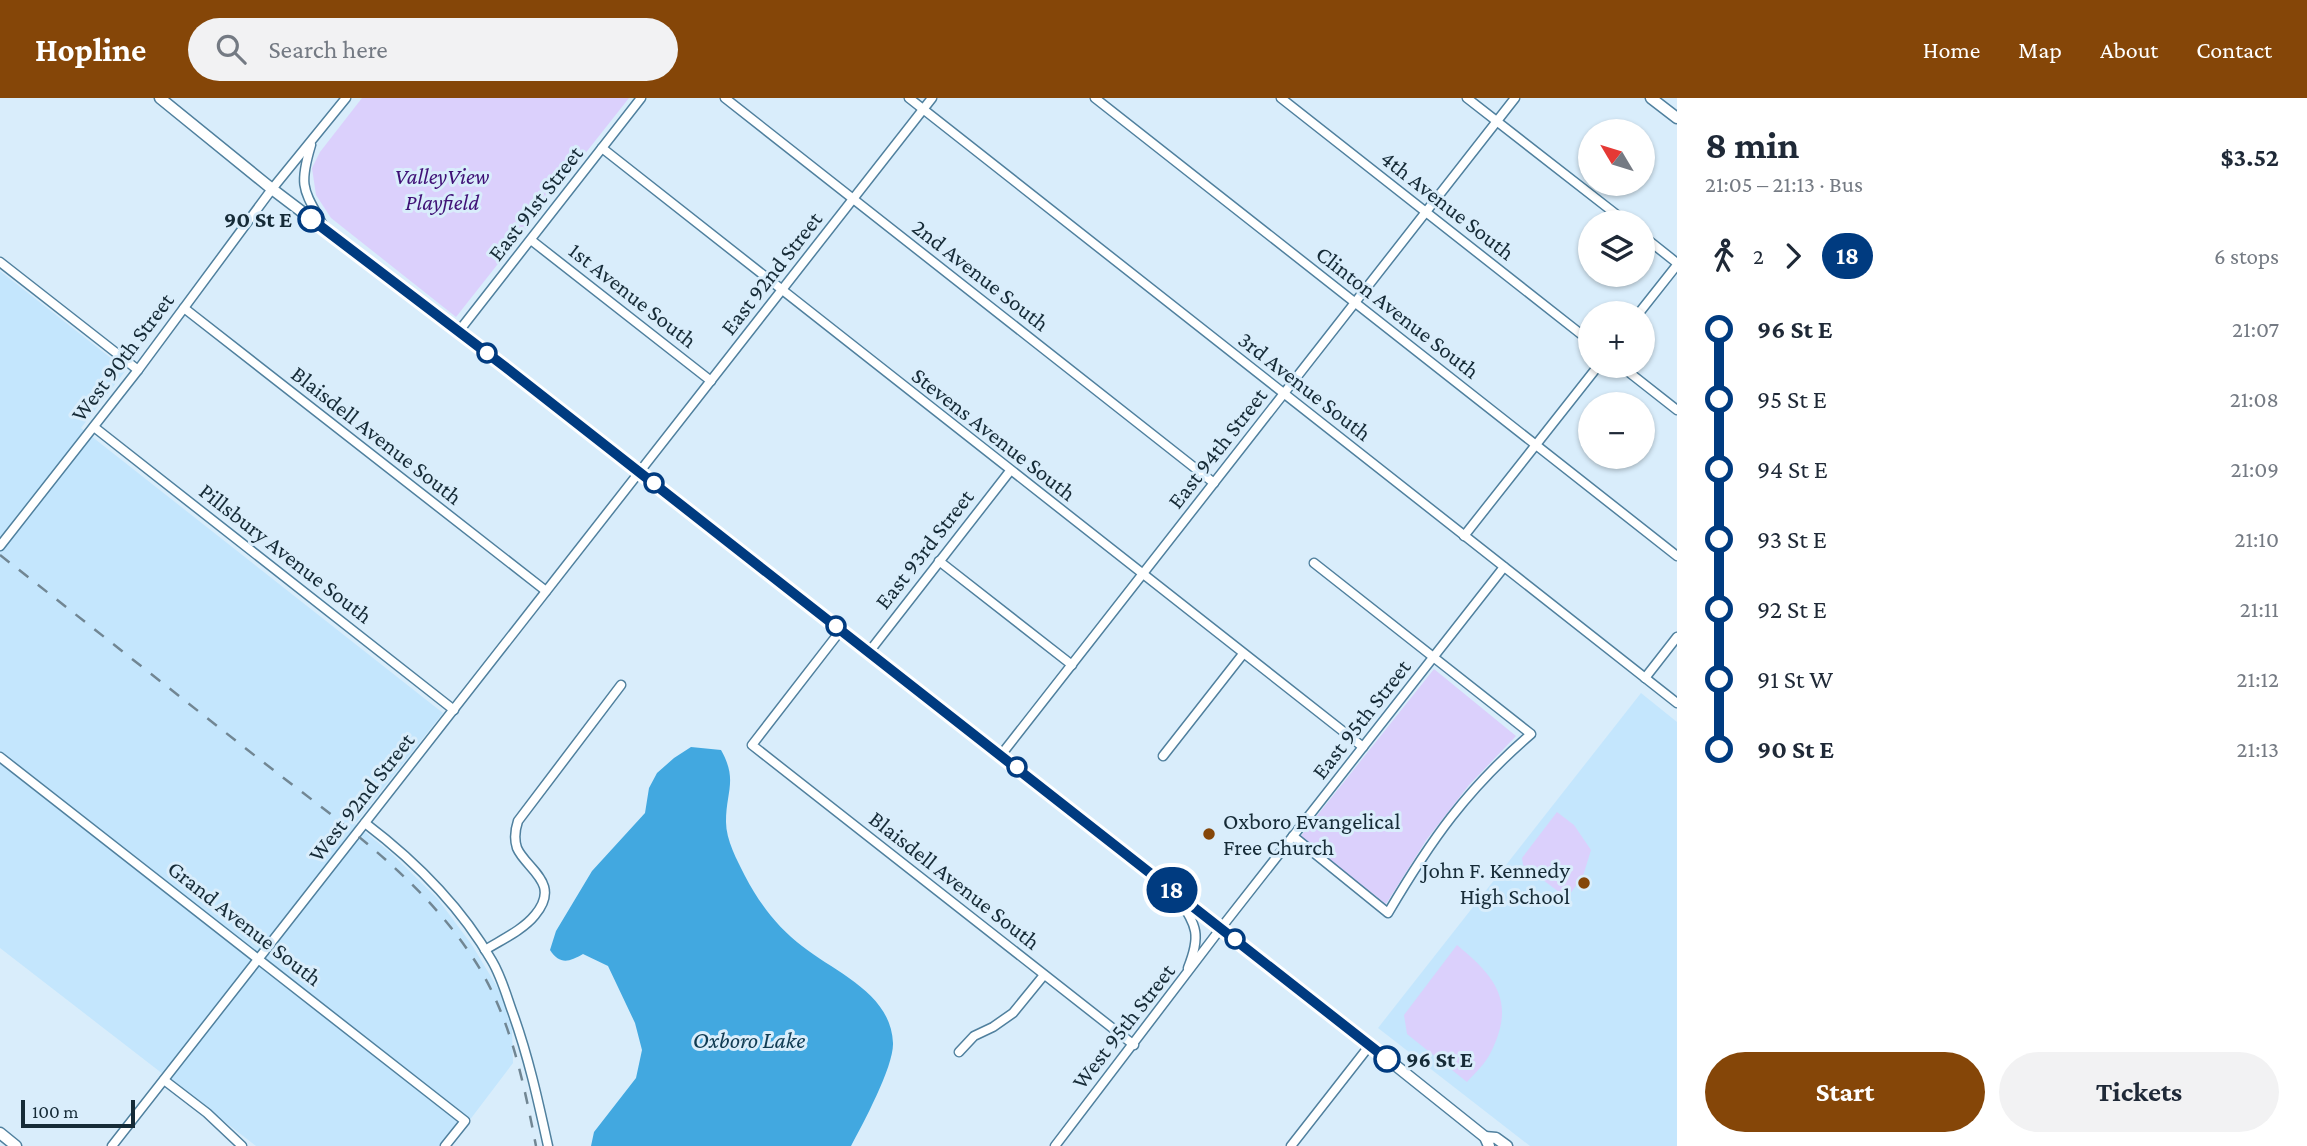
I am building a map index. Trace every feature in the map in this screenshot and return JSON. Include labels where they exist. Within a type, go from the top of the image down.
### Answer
[{"type":"main road","points":[[160,98],[272,189],[459,331],[842,630],[1370,1045],[1487,1141],[1496,1138],[1507,1146]]},
{"type":"main road","points":[[1651,98],[1677,118]]},
{"type":"main road","points":[[0,1133],[16,1146]]},
{"type":"street","name":"West 90th Street","points":[[0,546],[138,370],[272,189],[346,98]]},
{"type":"street","name":"East 91st Street","points":[[459,331],[641,98]]},
{"type":"street","name":"2nd Avenue South","points":[[725,98],[1214,483]]},
{"type":"street","name":"3rd Avenue South","points":[[909,98],[1677,704]]},
{"type":"street","name":"East 92nd Street","points":[[639,472],[932,98]]},
{"type":"street","name":"Clinton Avenue South","points":[[1095,98],[1677,556]]},
{"type":"street","name":"4th Avenue South","points":[[1281,98],[1578,332]]},
{"type":"street","points":[[1467,98],[1611,210]]},
{"type":"street","name":"East 94th Street","points":[[1001,755],[1515,98]]},
{"type":"street","points":[[313,138],[303,179],[309,199],[326,230]]},
{"type":"street","name":"Stevens Avenue South","points":[[602,148],[1363,747]]},
{"type":"street","name":"1st Avenue South","points":[[531,240],[711,381]]},
{"type":"street","points":[[1648,301],[1677,264],[1655,246]]},
{"type":"street","points":[[0,262],[138,370]]},
{"type":"street","name":"Blaisdell Avenue South","points":[[184,308],[546,591]]},
{"type":"street","points":[[1464,536],[1588,378]]},
{"type":"street","points":[[1636,378],[1677,410]]},
{"type":"street","name":"Pillsbury Avenue South","points":[[94,426],[454,710]]},
{"type":"street","name":"East 93rd Street","points":[[869,652],[1010,471]]},
{"type":"street","name":"West 92nd Street","points":[[112,1146],[639,472]]},
{"type":"street","points":[[939,561],[1072,665]]},
{"type":"street","points":[[1293,836],[1388,913],[1450,816],[1502,760],[1531,734],[1314,563]]},
{"type":"street","name":"East 95th Street","points":[[1221,928],[1504,567]]},
{"type":"street","name":"Blaisdell Avenue South","points":[[842,630],[752,745],[1133,1045]]},
{"type":"street","points":[[1644,678],[1677,637]]},
{"type":"street","points":[[1163,756],[1243,654]]},
{"type":"street","points":[[485,950],[534,917],[543,899],[537,871],[518,849],[515,830],[518,821],[621,685]]},
{"type":"street","name":"Grand Avenue South","points":[[0,757],[465,1121],[445,1146]]},
{"type":"street","points":[[365,822],[424,872],[472,929],[501,978],[527,1055],[548,1146]]},
{"type":"street","points":[[1174,891],[1192,920],[1197,940],[1184,979]]},
{"type":"street","name":"West 95th Street","points":[[1055,1146],[1221,928]]},
{"type":"street","points":[[959,1052],[974,1036],[1013,1013],[1045,975]]},
{"type":"street","points":[[1291,1146],[1370,1045]]},
{"type":"street","points":[[164,1080],[207,1113],[242,1146]]},
{"type":"shaded area","points":[[0,271],[126,370],[81,428],[443,713],[355,824],[391,853],[437,898],[472,945],[499,990],[512,1029],[513,1063],[450,1146],[256,1146],[0,948]]},
{"type":"shaded area","name":"John F. Kennedy High School","points":[[1641,693],[1677,722],[1677,1146],[1530,1146],[1378,1028]]},
{"type":"green space","name":"ValleyView Playfield","points":[[362,98],[629,98],[456,317],[331,218],[316,195],[312,168],[320,152]]},
{"type":"green space","points":[[1434,669],[1516,736],[1469,785],[1427,839],[1386,904],[1300,837]]},
{"type":"green space","points":[[1557,812],[1574,825],[1591,850],[1583,876],[1567,898],[1523,865],[1522,858]]},
{"type":"green space","points":[[1457,945],[1491,980],[1502,1005],[1502,1019],[1491,1052],[1467,1082],[1407,1034],[1404,1015]]},
{"type":"water","name":"Oxboro Lake","points":[[691,747],[721,750],[726,760],[730,778],[726,811],[728,836],[750,886],[763,905],[793,939],[872,997],[890,1026],[893,1043],[889,1066],[851,1146],[591,1146],[594,1132],[636,1078],[642,1050],[635,1023],[608,966],[583,954],[569,960],[561,960],[550,950],[556,931],[592,871],[645,813],[649,788],[657,773]]},
{"type":"railway","points":[[0,555],[374,849],[425,897],[469,952],[495,997],[520,1070],[536,1146]]},
{"type":"bus line","name":"18","points":[[311,219],[504,366],[1387,1059]]},
{"type":"place","name":"90 St E","points":[[311,219]]},
{"type":"place","name":"Oxboro Evangelical Free Church","points":[[1209,834]]},
{"type":"place","name":"John F. Kennedy High School","points":[[1584,883]]},
{"type":"place","name":"96 St E","points":[[1387,1059]]}]
